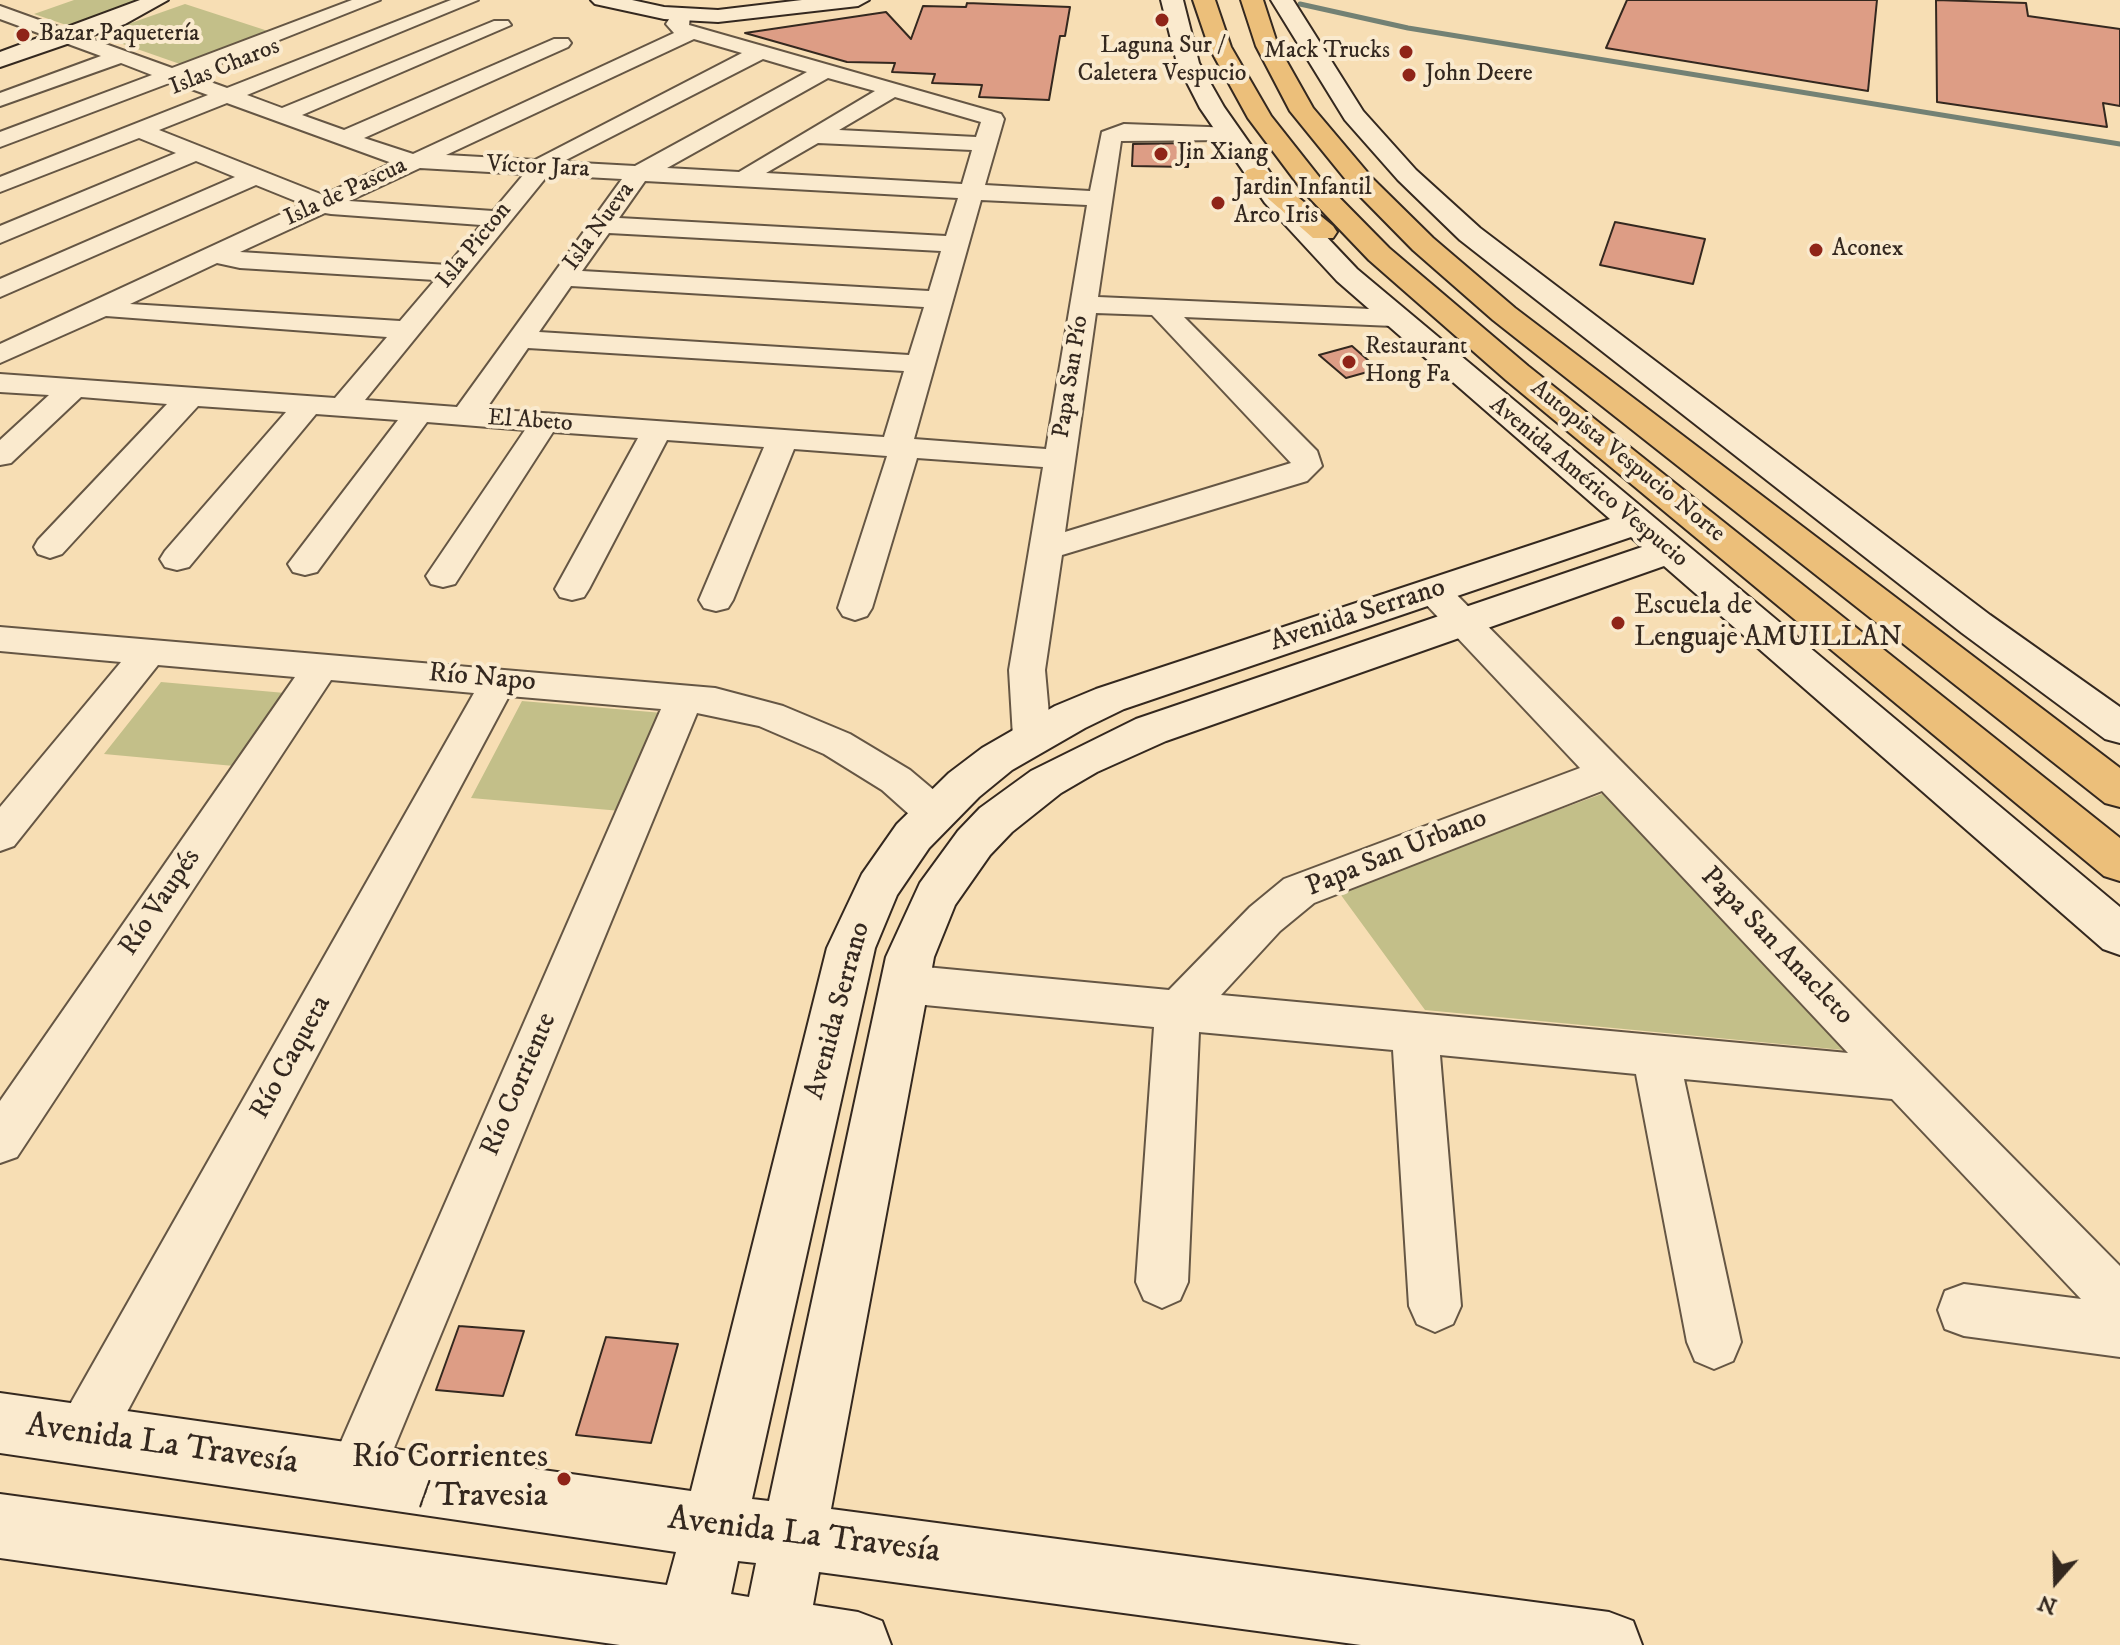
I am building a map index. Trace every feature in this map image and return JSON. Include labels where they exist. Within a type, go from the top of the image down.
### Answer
[{"type":"highway","name":"Autopista Vespucio Norte","points":[[1252,0],[1267,46],[1302,111],[1356,177],[1423,244],[1516,323],[2120,791]]},
{"type":"highway","name":"Autopista Vespucio Norte","points":[[1175,1],[1220,47],[1244,93],[1311,184],[1402,275],[1552,402],[2120,863]]},
{"type":"highway","points":[[1256,175],[1429,326],[1485,364],[1552,402]]},
{"type":"street","points":[[0,60],[68,37],[157,0]]},
{"type":"street","points":[[0,140],[370,0]]},
{"type":"street","name":"Islas Charos","points":[[0,185],[468,0]]},
{"type":"street","points":[[602,0],[687,24],[762,51],[992,117],[855,608]]},
{"type":"street","points":[[654,0],[724,6],[792,0]]},
{"type":"street","points":[[687,24],[858,0]]},
{"type":"street","points":[[1282,0],[1354,115],[1407,175],[1470,234],[1976,624],[2120,728]]},
{"type":"street","name":"Avenida Américo Vespucio","points":[[1175,1],[1188,63],[1228,133],[1256,175],[1319,248],[1393,318],[2120,935]]},
{"type":"street","points":[[447,8],[626,62]]},
{"type":"street","name":"Víctor Jara","points":[[0,12],[415,161],[1101,199]]},
{"type":"street","points":[[338,12],[394,29]]},
{"type":"street","name":"Isla de Pascua","points":[[0,355],[626,62],[687,24]]},
{"type":"street","points":[[283,115],[516,29]]},
{"type":"street","points":[[345,138],[561,43]]},
{"type":"street","name":"Isla Picton","points":[[342,409],[538,168],[558,153],[762,51]]},
{"type":"street","points":[[0,100],[121,56]]},
{"type":"street","name":"Isla Nueva","points":[[465,417],[638,174],[660,159],[828,69]]},
{"type":"street","points":[[745,179],[753,171],[896,88]]},
{"type":"street","points":[[139,130],[323,204],[354,210],[497,219]]},
{"type":"street","name":"Papa San Pío","points":[[1032,737],[1027,670],[1113,134],[1228,133]]},
{"type":"street","points":[[814,136],[986,144]]},
{"type":"street","points":[[0,235],[196,153]]},
{"type":"street","points":[[0,289],[255,177]]},
{"type":"street","points":[[601,225],[957,244]]},
{"type":"street","points":[[214,255],[240,260],[453,273]]},
{"type":"street","points":[[563,278],[940,300]]},
{"type":"street","points":[[1084,304],[1393,318]]},
{"type":"street","points":[[102,307],[125,312],[406,330]]},
{"type":"street","points":[[1045,549],[1296,474],[1307,466],[1306,458],[1160,308]]},
{"type":"street","points":[[520,339],[921,364]]},
{"type":"street","name":"El Abeto","points":[[0,383],[1060,459]]},
{"type":"street","points":[[0,456],[72,390]]},
{"type":"street","points":[[50,547],[189,398]]},
{"type":"street","points":[[177,559],[307,406]]},
{"type":"street","points":[[305,564],[418,414]]},
{"type":"street","points":[[443,576],[544,423]]},
{"type":"street","points":[[572,589],[657,431]]},
{"type":"street","points":[[716,600],[782,440]]},
{"type":"street","name":"Avenida Serrano","points":[[689,1634],[851,948],[878,887],[904,848],[934,813],[997,759],[1032,737],[1110,699],[1447,606],[1652,537]]},
{"type":"street","name":"Avenida Serrano","points":[[773,1640],[904,984],[921,926],[953,868],[996,820],[1046,782],[1082,761],[1447,606]]},
{"type":"street","name":"Papa San Anacleto","points":[[1447,606],[2120,1303]]},
{"type":"street","name":"Río Napo","points":[[0,639],[685,696],[743,708],[805,728],[896,780],[934,813]]},
{"type":"street","points":[[0,835],[150,651]]},
{"type":"street","name":"Río Vaupés","points":[[0,1141],[322,666]]},
{"type":"street","name":"Río Caqueta","points":[[84,1435],[499,681]]},
{"type":"street","name":"Río Corriente","points":[[355,1474],[685,696]]},
{"type":"street","name":"Papa San Urbano","points":[[1178,1010],[1265,919],[1299,891],[1608,773]]},
{"type":"street","points":[[904,984],[1905,1079]]},
{"type":"street","points":[[1162,1282],[1178,1010]]},
{"type":"street","points":[[1415,1033],[1435,1306]]},
{"type":"street","points":[[1656,1056],[1714,1342]]},
{"type":"street","points":[[1964,1310],[2120,1331]]},
{"type":"street","name":"Avenida La Travesía","points":[[0,1423],[716,1526],[1609,1645]]},
{"type":"street","points":[[0,1526],[689,1634],[858,1645]]},
{"type":"shaded area","points":[[74,0],[138,0],[72,27],[34,14]]},
{"type":"shaded area","points":[[185,4],[268,31],[180,64],[97,35]]},
{"type":"shaded area","points":[[161,682],[285,693],[234,766],[104,754]]},
{"type":"shaded area","points":[[522,701],[663,713],[621,811],[471,798]]},
{"type":"shaded area","points":[[1607,792],[1854,1051],[1425,1010],[1338,891]]},
{"type":"building","points":[[1627,0],[1877,0],[1868,91],[1606,48]]},
{"type":"building","points":[[1936,0],[2026,3],[2028,16],[2120,29],[2120,106],[2103,103],[2107,127],[1937,102]]},
{"type":"building","points":[[967,3],[1070,7],[1065,36],[1060,36],[1049,100],[979,97],[982,85],[932,83],[935,74],[892,72],[895,63],[847,62],[745,33],[886,12],[911,39],[923,6],[966,7]]},
{"type":"building","name":"Jin Xiang","points":[[1189,143],[1188,167],[1132,166],[1133,144]]},
{"type":"building","points":[[1615,222],[1705,239],[1693,284],[1600,265]]},
{"type":"building","name":"Restaurant Hong Fa","points":[[1352,346],[1378,369],[1346,378],[1319,355]]},
{"type":"building","points":[[459,1326],[524,1331],[503,1396],[436,1390]]},
{"type":"building","points":[[606,1337],[678,1344],[651,1443],[576,1435]]},
{"type":"waterway","points":[[1300,4],[1408,28],[2120,144]]},
{"type":"place","name":"Laguna Sur / Caletera Vespucio","points":[[1162,20]]},
{"type":"place","name":"Bazar Paquetería","points":[[23,35]]},
{"type":"place","name":"Mack Trucks","points":[[1406,52]]},
{"type":"place","name":"John Deere","points":[[1409,75]]},
{"type":"place","name":"Jin Xiang","points":[[1161,154]]},
{"type":"place","name":"Jardin Infantil Arco Iris","points":[[1218,203]]},
{"type":"place","name":"Aconex","points":[[1816,250]]},
{"type":"place","name":"Restaurant Hong Fa","points":[[1349,362]]},
{"type":"place","name":"Escuela de Lenguaje AMUILLAN","points":[[1618,623]]},
{"type":"place","name":"Río Corrientes / Travesia","points":[[564,1479]]}]
